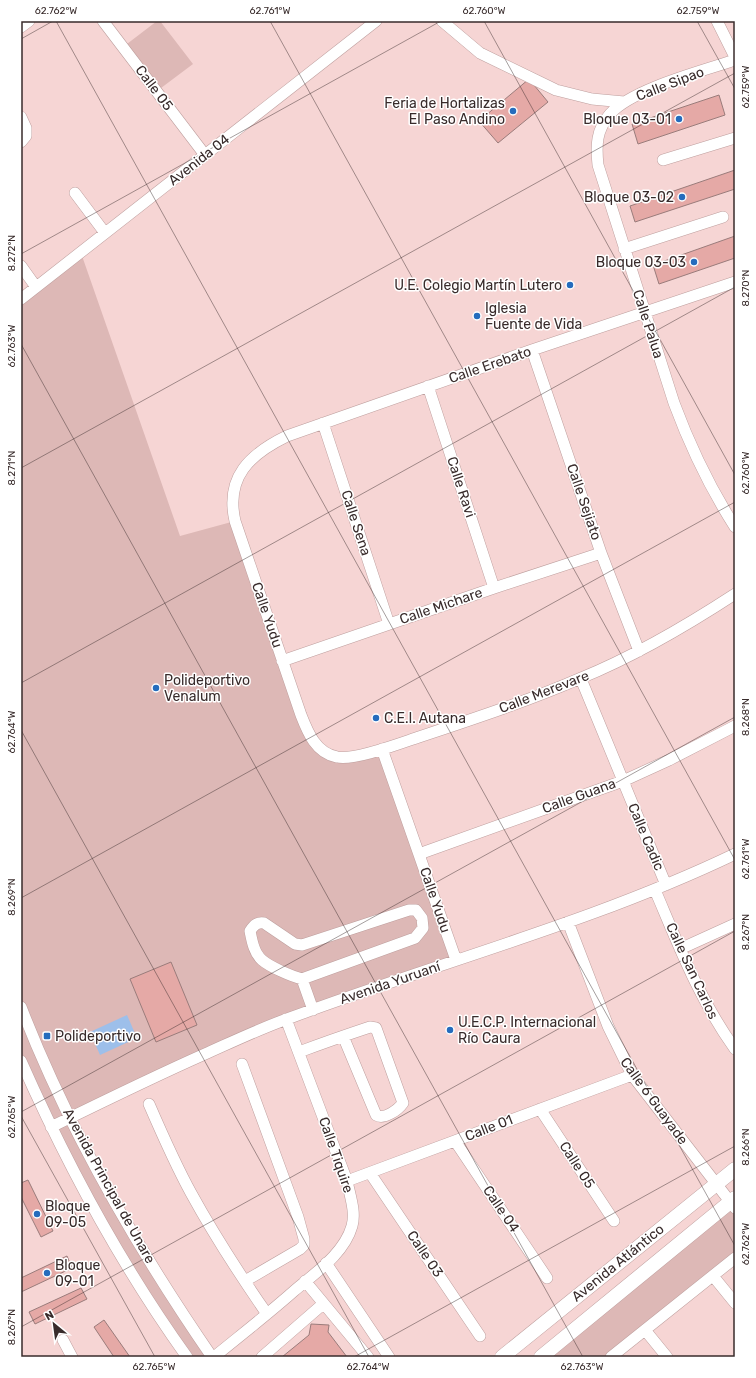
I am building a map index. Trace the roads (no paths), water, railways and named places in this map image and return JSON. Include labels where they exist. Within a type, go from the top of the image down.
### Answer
[{"type":"main road","name":"Avenida Atlántico","points":[[502,1357],[735,1169]]},
{"type":"main road","name":"Avenida Atlántico","points":[[541,1357],[733,1203]]},
{"type":"street","points":[[21,27],[29,21]]},
{"type":"street","name":"Calle 05","points":[[103,21],[205,155]]},
{"type":"street","name":"Avenida 04","points":[[21,299],[376,21]]},
{"type":"street","points":[[442,21],[480,53],[556,90],[592,99],[624,102]]},
{"type":"street","points":[[718,21],[735,57]]},
{"type":"street","name":"Calle Sipao","points":[[610,114],[624,102],[642,92],[735,60]]},
{"type":"street","name":"Calle Palua","points":[[610,114],[600,129],[596,146],[598,166],[644,313],[685,433],[710,485],[735,527]]},
{"type":"street","points":[[21,117],[26,128],[24,139]]},
{"type":"street","points":[[663,160],[735,138]]},
{"type":"street","points":[[76,193],[105,234]]},
{"type":"street","points":[[624,249],[724,216]]},
{"type":"street","points":[[21,266],[36,287]]},
{"type":"street","name":"Calle Erebato","points":[[250,460],[271,444],[287,436],[532,350],[735,282]]},
{"type":"street","name":"Calle Sejiato","points":[[532,350],[601,553],[639,651]]},
{"type":"street","name":"Calle Ravi","points":[[428,386],[494,588]]},
{"type":"street","name":"Calle Sena","points":[[323,423],[389,624]]},
{"type":"street","name":"Calle Yudu","points":[[250,460],[237,481],[232,494],[232,507],[235,521],[308,733],[318,746],[328,754],[339,757]]},
{"type":"street","name":"Calle Michare","points":[[282,661],[601,553]]},
{"type":"street","name":"Calle Merevare","points":[[339,757],[354,756],[382,749],[454,725],[580,679],[639,651],[735,594]]},
{"type":"street","name":"Calle Cadic","points":[[580,679],[666,885]]},
{"type":"street","name":"Calle Guana","points":[[419,854],[623,781],[669,760],[735,726]]},
{"type":"street","name":"Calle Yudu","points":[[382,749],[456,960]]},
{"type":"street","name":"Avenida Yuruaní","points":[[51,1127],[170,1070],[286,1019],[568,922],[655,890],[735,854]]},
{"type":"street","name":"Calle San Carlos","points":[[655,890],[680,949],[709,1010],[735,1049]]},
{"type":"street","points":[[410,910],[416,910],[422,918],[423,928],[415,938],[302,979],[288,974],[261,960],[252,944],[250,931],[254,925],[258,922],[264,923],[295,944],[302,945],[410,910]]},
{"type":"street","name":"Calle 6 Guayade","points":[[568,922],[608,1026],[632,1074],[716,1184],[733,1203]]},
{"type":"street","points":[[680,949],[735,924]]},
{"type":"street","points":[[302,979],[313,1010]]},
{"type":"street","name":"Avenida Principal de Unare","points":[[21,1007],[45,1065],[70,1118],[104,1182],[142,1250],[178,1307],[213,1357]]},
{"type":"street","name":"Calle Tiquire","points":[[213,1357],[267,1314],[326,1263],[346,1240],[352,1225],[353,1209],[347,1181],[286,1019]]},
{"type":"street","points":[[299,1052],[370,1026],[376,1028],[403,1103],[398,1110],[382,1117],[376,1115],[343,1036]]},
{"type":"street","name":"Avenida Principal de Unare","points":[[21,1061],[77,1179],[116,1248],[154,1310],[187,1357]]},
{"type":"street","points":[[242,1064],[298,1217],[304,1239],[304,1245],[294,1253],[245,1281]]},
{"type":"street","name":"Calle 01","points":[[347,1181],[632,1074]]},
{"type":"street","points":[[149,1104],[190,1192],[212,1230],[267,1314]]},
{"type":"street","name":"Calle 05","points":[[540,1109],[614,1221]]},
{"type":"street","name":"Calle 04","points":[[455,1141],[547,1278]]},
{"type":"street","name":"Calle 03","points":[[370,1173],[480,1336]]},
{"type":"street","points":[[612,1357],[735,1258]]},
{"type":"street","points":[[326,1263],[389,1357]]},
{"type":"street","points":[[713,1276],[735,1303]]},
{"type":"street","points":[[305,1281],[368,1357]]},
{"type":"street","points":[[262,1357],[323,1304]]},
{"type":"street","points":[[645,1330],[667,1357]]},
{"type":"street","points":[[63,1340],[72,1357]]},
{"type":"water","points":[[127,1015],[137,1038],[100,1055],[90,1032]]},
{"type":"place","name":"Feria de Hortalizas El Paso Andino","points":[[513,111]]},
{"type":"place","name":"Bloque 03-01","points":[[679,119]]},
{"type":"place","name":"Bloque 03-02","points":[[682,197]]},
{"type":"place","name":"Bloque 03-03","points":[[694,262]]},
{"type":"place","name":"U.E. Colegio Martín Lutero","points":[[570,285]]},
{"type":"place","name":"Iglesia Fuente de Vida","points":[[477,316]]},
{"type":"place","name":"Polideportivo Venalum","points":[[156,688]]},
{"type":"place","name":"C.E.I. Autana","points":[[376,718]]},
{"type":"place","name":"U.E.C.P. Internacional Río Caura","points":[[450,1030]]},
{"type":"place","name":"Polideportivo","points":[[47,1036]]},
{"type":"place","name":"Bloque 09-05","points":[[37,1214]]},
{"type":"place","name":"Bloque 09-01","points":[[47,1273]]}]
